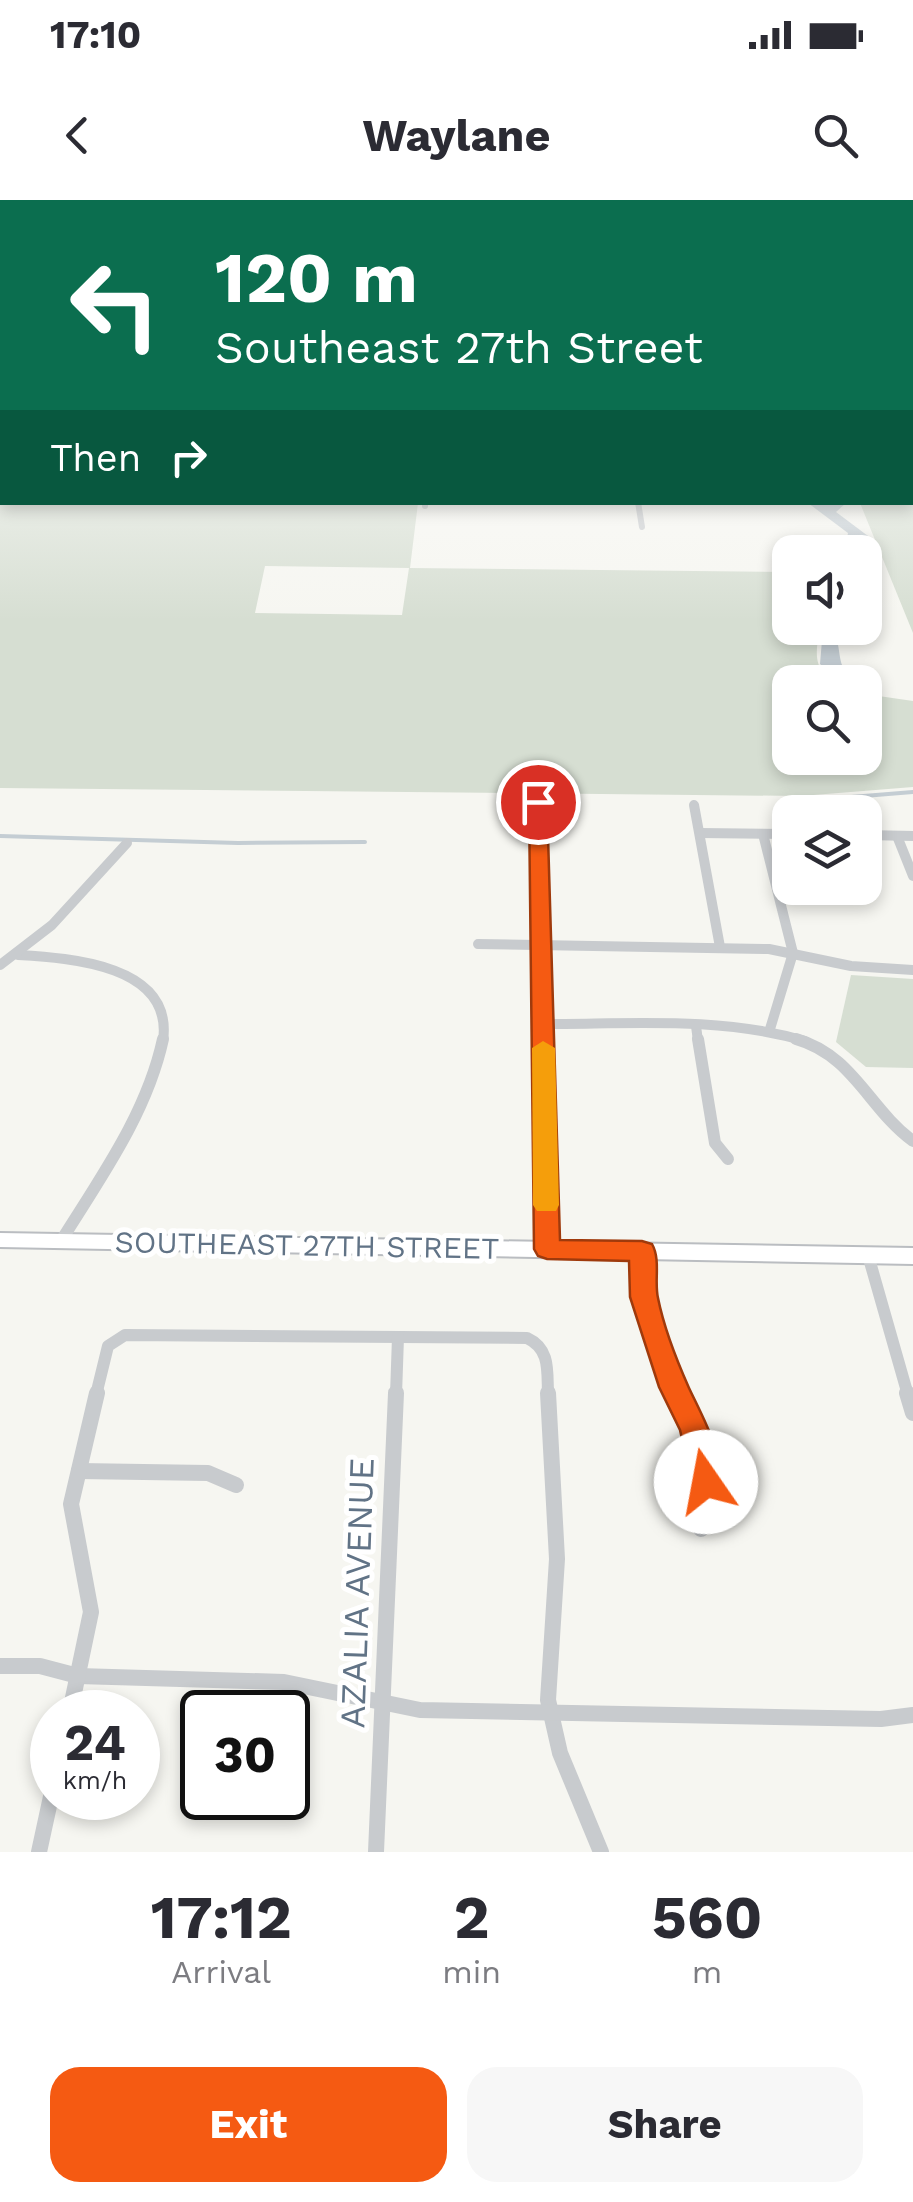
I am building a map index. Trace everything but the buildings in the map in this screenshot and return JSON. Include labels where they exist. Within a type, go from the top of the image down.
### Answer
[{"type":"main road","name":"SOUTHEAST 27TH STREET","points":[[0,1240],[913,1256]]},
{"type":"street","points":[[638,505],[642,527]]},
{"type":"street","points":[[538,802],[547,1249]]},
{"type":"street","points":[[694,805],[720,947]]},
{"type":"street","points":[[700,833],[772,834]]},
{"type":"street","points":[[763,834],[793,953],[770,1029]]},
{"type":"street","points":[[882,836],[913,836]]},
{"type":"street","points":[[897,836],[912,872]]},
{"type":"street","points":[[0,965],[18,954],[102,875],[127,842]]},
{"type":"street","points":[[478,944],[720,947],[793,953],[851,966],[913,970]]},
{"type":"street","points":[[18,954],[82,958],[145,989],[162,1011],[162,1045],[138,1117],[61,1241]]},
{"type":"street","points":[[543,1024],[770,1029],[811,1042],[838,1059],[878,1110],[913,1142]]},
{"type":"street","points":[[696,1026],[715,1143],[728,1159]]},
{"type":"street","points":[[642,1251],[644,1297],[674,1387],[695,1430],[706,1482],[701,1530]]},
{"type":"street","points":[[868,1255],[906,1363],[913,1413]]},
{"type":"street","points":[[75,1690],[91,1612],[71,1504],[108,1346],[114,1339],[125,1335],[526,1338],[538,1343],[546,1356],[556,1586],[546,1663],[549,1714],[562,1766],[592,1820],[601,1852]]},
{"type":"street","name":"AZALIA AVENUE","points":[[376,1852],[398,1337]]},
{"type":"street","points":[[79,1471],[208,1473],[236,1485]]},
{"type":"street","points":[[0,1666],[40,1666],[78,1676],[284,1682],[380,1705],[549,1714],[881,1719],[913,1715]]},
{"type":"street","points":[[39,1852],[46,1820]]},
{"type":"shaded area","points":[[0,505],[418,505],[410,568],[772,572],[772,645],[818,645],[819,665],[772,665],[772,775],[882,775],[882,696],[913,701],[913,787],[772,796],[0,788]],"holes":[[[265,566],[409,568],[402,615],[255,613]]]},
{"type":"shaded area","points":[[811,505],[844,505],[836,512],[867,535],[848,535]]},
{"type":"shaded area","points":[[861,505],[913,505],[913,633],[882,557],[882,535],[873,535]]},
{"type":"shaded area","points":[[822,645],[838,645],[843,665],[820,664]]},
{"type":"shaded area","points":[[851,975],[913,979],[913,1068],[866,1067],[836,1042]]},
{"type":"waterway","points":[[876,795],[913,792]]},
{"type":"waterway","points":[[0,836],[238,843],[365,842]]},
{"type":"slow traffic","points":[[543,1048],[546,1205]]},
{"type":"route","points":[[538,802],[547,1249],[642,1251],[644,1297],[674,1387],[695,1430],[706,1482]]}]
